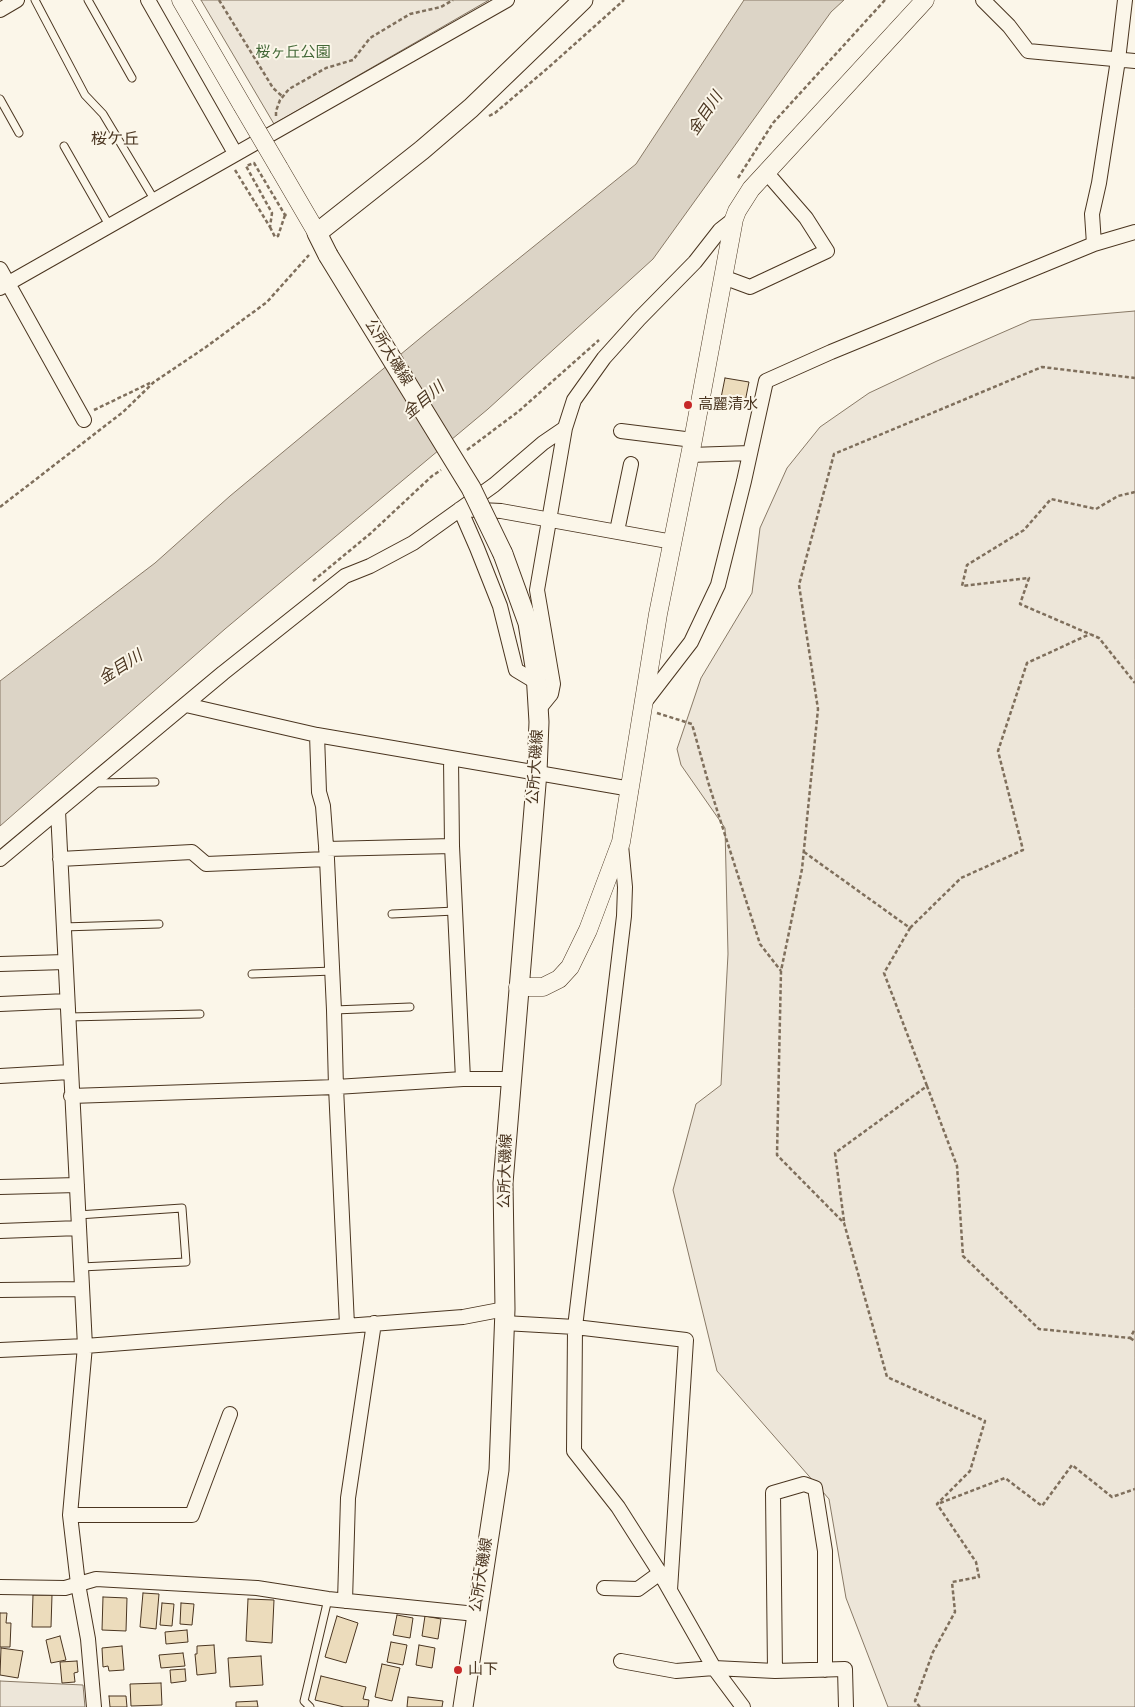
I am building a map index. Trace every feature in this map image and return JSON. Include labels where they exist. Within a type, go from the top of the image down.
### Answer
[{"type":"main road","points":[[317,233],[422,150],[471,108],[583,0]]},
{"type":"main road","name":"公所大磯線","points":[[317,233],[320,254],[471,488],[503,554],[528,623],[536,682],[538,710],[537,772],[503,1183],[504,1316],[499,1470],[463,1707]]},
{"type":"street","points":[[0,10],[17,0]]},
{"type":"street","points":[[148,0],[234,159]]},
{"type":"street","points":[[181,0],[317,233]]},
{"type":"street","points":[[4,285],[154,199],[234,159],[280,129],[507,0]]},
{"type":"street","points":[[518,987],[543,987],[559,979],[570,967],[588,930],[621,842],[658,614],[692,448],[734,219],[740,204],[766,172],[925,0]]},
{"type":"street","points":[[983,0],[1009,26],[1028,51],[1135,61]]},
{"type":"street","points":[[1094,244],[1092,214],[1099,183],[1118,60],[1125,0]]},
{"type":"street","points":[[723,277],[750,288],[827,251],[806,218],[766,172]]},
{"type":"street","points":[[538,710],[551,694],[553,684],[537,590],[565,428],[574,400],[604,358],[695,262],[720,230],[734,219]]},
{"type":"street","points":[[644,706],[691,642],[718,585],[766,381],[840,348],[1094,244],[1135,232]]},
{"type":"street","points":[[0,269],[4,285],[83,418]]},
{"type":"street","points":[[0,859],[90,783],[345,576],[370,566],[413,543],[494,485],[543,443],[565,428]]},
{"type":"street","points":[[621,431],[692,448],[750,453]]},
{"type":"street","points":[[617,531],[631,464]]},
{"type":"street","points":[[460,509],[502,511],[673,542]]},
{"type":"street","points":[[460,509],[500,606],[516,670],[536,682]]},
{"type":"street","points":[[186,705],[317,734],[451,759],[631,789]]},
{"type":"street","points":[[317,734],[319,792],[323,806],[327,854],[348,1325]]},
{"type":"street","points":[[451,759],[452,846],[463,1079]]},
{"type":"street","points":[[58,811],[85,1346],[70,1515],[78,1584],[88,1639],[94,1707]]},
{"type":"street","points":[[621,842],[625,887],[624,916],[575,1326],[574,1451],[618,1507],[660,1573],[714,1668],[743,1707]]},
{"type":"street","points":[[60,859],[192,852],[206,864],[452,846]]},
{"type":"street","points":[[0,964],[65,962]]},
{"type":"street","points":[[0,1004],[67,1001]]},
{"type":"street","points":[[0,1076],[70,1072]]},
{"type":"street","points":[[71,1096],[336,1087],[463,1079],[511,1079]]},
{"type":"street","points":[[0,1187],[77,1185]]},
{"type":"street","points":[[0,1231],[79,1221]]},
{"type":"street","points":[[0,1290],[82,1289]]},
{"type":"street","points":[[0,1350],[85,1346],[463,1317],[504,1316],[686,1340],[670,1590]]},
{"type":"street","points":[[344,1600],[348,1498],[374,1324]]},
{"type":"street","points":[[70,1515],[192,1515],[230,1414]]},
{"type":"street","points":[[775,1671],[774,1493],[804,1484],[815,1488],[825,1551],[825,1670]]},
{"type":"street","points":[[604,1588],[638,1589],[660,1573]]},
{"type":"street","points":[[0,1587],[65,1588],[96,1579],[258,1588],[328,1599],[476,1614]]},
{"type":"street","points":[[622,1661],[676,1671],[714,1668],[775,1671],[845,1669],[846,1707]]},
{"type":"lane","points":[[35,0],[85,95],[103,114],[154,199]]},
{"type":"lane","points":[[88,0],[132,78]]},
{"type":"lane","points":[[0,99],[19,133]]},
{"type":"lane","points":[[64,146],[109,225]]},
{"type":"lane","points":[[90,783],[154,782]]},
{"type":"lane","points":[[392,914],[455,910]]},
{"type":"lane","points":[[64,927],[159,924]]},
{"type":"lane","points":[[252,974],[333,971]]},
{"type":"lane","points":[[334,1010],[410,1007]]},
{"type":"lane","points":[[68,1017],[200,1014]]},
{"type":"lane","points":[[79,1221],[182,1208],[186,1262],[81,1267]]},
{"type":"lane","points":[[310,1707],[304,1701],[328,1599]]},
{"type":"path","points":[[219,0],[273,88],[283,97]]},
{"type":"path","points":[[280,129],[277,123],[276,111],[283,97],[290,89],[326,68],[354,60],[370,38],[410,14],[441,7],[454,0]]},
{"type":"path","points":[[484,118],[495,113],[624,0]]},
{"type":"path","points":[[234,159],[275,237],[278,236],[285,215],[254,163],[246,166],[272,214],[270,227]]},
{"type":"path","points":[[285,215],[291,214]]},
{"type":"path","points":[[83,418],[154,382],[206,347],[267,302],[320,254]]},
{"type":"path","points":[[844,1222],[777,1155],[781,971],[802,869],[818,710],[800,586],[834,454],[1042,367],[1135,378]]},
{"type":"path","points":[[0,507],[123,412],[154,382]]},
{"type":"path","points":[[1135,492],[1118,496],[1096,509],[1052,499],[1024,530],[967,565],[962,586],[1029,578],[1020,604],[1099,638],[1135,683]]},
{"type":"path","points":[[1090,634],[1027,664],[998,751],[1023,850],[961,878],[910,928],[884,973],[956,1166],[964,1256],[1038,1329],[1130,1338],[1135,1341]]},
{"type":"path","points":[[644,706],[692,724],[709,785],[760,944],[781,971]]},
{"type":"path","points":[[804,852],[910,928]]},
{"type":"path","points":[[927,1086],[835,1153],[844,1222],[887,1377],[985,1421],[970,1471],[937,1504]]},
{"type":"path","points":[[1130,1338],[1135,1329]]},
{"type":"path","points":[[937,1504],[1005,1478],[1042,1506],[1072,1465],[1112,1497],[1135,1489]]},
{"type":"path","points":[[920,1707],[915,1701],[933,1652],[955,1612],[952,1582],[979,1577],[976,1562],[937,1504]]},
{"type":"green space","name":"桜ヶ丘公園","points":[[201,0],[489,0],[274,124]]},
{"type":"green space","points":[[1135,311],[1135,1707],[888,1707],[846,1598],[829,1499],[717,1371],[673,1190],[696,1104],[721,1085],[728,954],[725,828],[681,765],[677,749],[701,678],[752,593],[760,528],[787,468],[820,427],[869,393],[1031,320]]},
{"type":"green space","points":[[0,1681],[83,1685],[85,1707],[0,1707]]},
{"type":"water","name":"金目川","points":[[744,0],[844,0],[831,12],[653,259],[488,409],[225,629],[0,826],[0,681],[155,563],[230,496],[430,330],[636,164]]},
{"type":"building","points":[[725,378],[749,382],[744,407],[720,403]]},
{"type":"building","points":[[143,1593],[159,1594],[156,1629],[140,1627]]},
{"type":"building","points":[[33,1595],[52,1595],[51,1627],[32,1627]]},
{"type":"building","points":[[103,1597],[127,1598],[126,1631],[102,1630]]},
{"type":"building","points":[[248,1599],[274,1600],[272,1643],[246,1641]]},
{"type":"building","points":[[162,1603],[174,1604],[172,1626],[160,1625]]},
{"type":"building","points":[[181,1603],[194,1604],[192,1625],[180,1624]]},
{"type":"building","points":[[0,1613],[7,1613],[6,1623],[11,1623],[10,1647],[0,1647]]},
{"type":"building","points":[[397,1615],[413,1618],[410,1638],[393,1635]]},
{"type":"building","points":[[337,1616],[358,1623],[346,1663],[325,1657]]},
{"type":"building","points":[[425,1616],[441,1619],[438,1639],[422,1636]]},
{"type":"building","points":[[187,1630],[188,1642],[166,1644],[165,1632]]},
{"type":"building","points":[[60,1636],[66,1660],[51,1663],[46,1640]]},
{"type":"building","points":[[391,1642],[407,1645],[403,1665],[387,1662]]},
{"type":"building","points":[[214,1645],[216,1673],[197,1675],[195,1654],[197,1654],[197,1646]]},
{"type":"building","points":[[419,1645],[435,1648],[432,1668],[416,1665]]},
{"type":"building","points":[[122,1646],[124,1670],[109,1671],[108,1666],[103,1667],[102,1648]]},
{"type":"building","points":[[1,1648],[23,1651],[18,1678],[0,1675]]},
{"type":"building","points":[[183,1653],[185,1666],[161,1668],[159,1655]]},
{"type":"building","points":[[261,1656],[263,1685],[230,1687],[228,1658]]},
{"type":"building","points":[[77,1661],[78,1672],[74,1673],[75,1682],[62,1683],[60,1662]]},
{"type":"building","points":[[382,1664],[400,1668],[392,1701],[375,1697]]},
{"type":"building","points":[[185,1669],[186,1681],[171,1683],[170,1670]]},
{"type":"building","points":[[321,1676],[366,1687],[363,1699],[369,1700],[368,1707],[344,1707],[315,1700]]},
{"type":"building","points":[[161,1683],[162,1705],[131,1706],[130,1684]]},
{"type":"building","points":[[109,1696],[126,1696],[127,1707],[110,1707]]},
{"type":"building","points":[[408,1697],[443,1701],[442,1707],[407,1707]]},
{"type":"building","points":[[257,1701],[258,1707],[236,1707],[236,1702]]},
{"type":"place","name":"高麗清水","points":[[688,405]]},
{"type":"place","name":"山下","points":[[458,1670]]},
{"type":"district","name":"桜ケ丘","points":[[115,140]]}]
